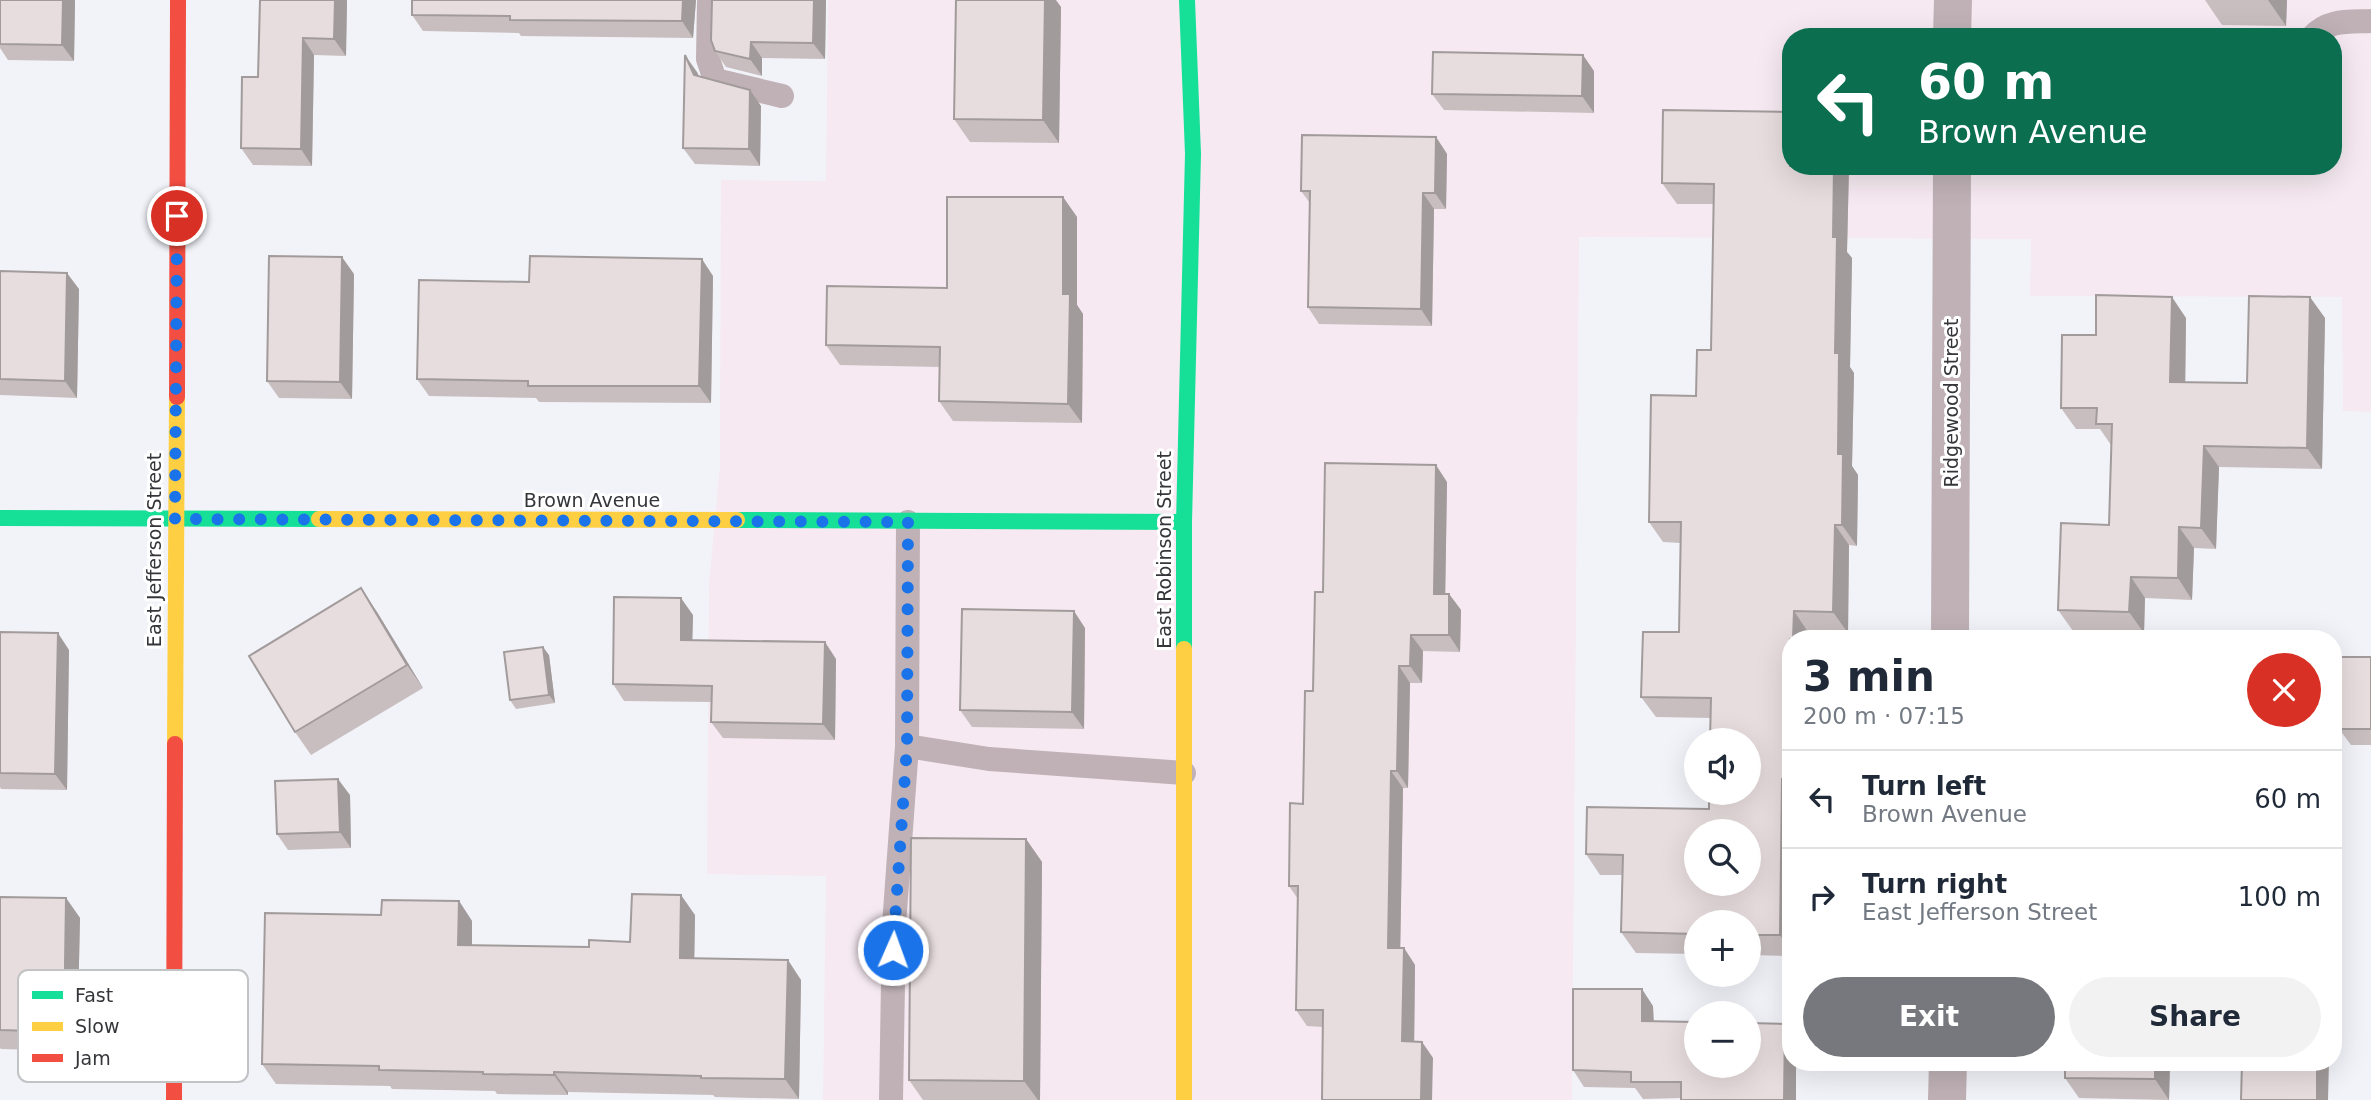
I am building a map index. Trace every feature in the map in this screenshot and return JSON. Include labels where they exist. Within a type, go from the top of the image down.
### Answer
[{"type":"street","name":"East Jefferson Street","points":[[174,970],[178,0]]},
{"type":"street","name":"East Robinson Street","points":[[1184,1100],[1184,522],[1193,154],[1187,0]]},
{"type":"street","points":[[1952,28],[1953,0]]},
{"type":"street","name":"Ridgewood Street","points":[[1950,630],[1952,175]]},
{"type":"street","name":"Brown Avenue","points":[[0,518],[1184,522]]},
{"type":"street","points":[[1947,1100],[1948,1071]]},
{"type":"street","name":"East Jefferson Street","points":[[174,1082],[174,1100]]},
{"type":"lane","points":[[709,0],[708,59],[715,80],[782,96]]},
{"type":"lane","points":[[2320,28],[2336,22],[2371,21]]},
{"type":"lane","points":[[891,1100],[894,925],[907,746],[908,522]]},
{"type":"lane","points":[[907,746],[989,759],[1184,774]]},
{"type":"shaded area","points":[[828,0],[2371,0],[2371,412],[2343,411],[2342,297],[2030,296],[2031,239],[1579,237],[1572,1100],[823,1100],[826,876],[707,874],[709,584],[720,465],[721,180],[826,181]]},
{"type":"building","points":[[0,0],[63,0],[62,45],[0,44]]},
{"type":"building","points":[[260,0],[335,0],[334,39],[303,38],[301,149],[241,148],[242,77],[258,77]]},
{"type":"building","points":[[412,0],[683,0],[682,21],[510,20],[510,16],[412,15]]},
{"type":"building","points":[[712,0],[814,0],[813,43],[751,42],[750,59],[715,51],[711,40]]},
{"type":"building","points":[[956,0],[1045,0],[1043,120],[954,119]]},
{"type":"building","points":[[1433,52],[1583,55],[1582,96],[1432,94]]},
{"type":"building","points":[[685,55],[694,75],[750,90],[749,149],[683,148]]},
{"type":"building","points":[[1663,110],[1782,112],[1782,175],[1834,175],[1833,237],[1837,237],[1835,353],[1839,353],[1838,454],[1843,454],[1842,525],[1835,525],[1833,612],[1794,611],[1793,630],[1782,630],[1780,935],[1761,935],[1761,910],[1684,910],[1684,934],[1621,932],[1623,855],[1586,854],[1587,807],[1709,809],[1709,805],[1761,805],[1761,728],[1710,728],[1711,698],[1641,697],[1643,632],[1679,632],[1681,522],[1649,522],[1651,395],[1696,396],[1697,350],[1711,350],[1714,184],[1662,183]]},
{"type":"building","points":[[1302,135],[1436,137],[1435,193],[1423,193],[1421,309],[1308,307],[1310,191],[1301,191]]},
{"type":"building","points":[[947,197],[1063,197],[1063,294],[1070,294],[1068,404],[939,401],[940,347],[826,345],[827,286],[947,288]]},
{"type":"building","points":[[269,256],[342,257],[340,382],[267,381]]},
{"type":"building","points":[[530,256],[702,259],[699,386],[528,386],[528,381],[417,379],[419,280],[529,282]]},
{"type":"building","points":[[0,271],[67,273],[65,381],[0,379]]},
{"type":"building","points":[[2096,295],[2172,297],[2170,382],[2247,383],[2249,296],[2310,297],[2307,448],[2204,446],[2201,528],[2179,527],[2178,578],[2131,577],[2129,612],[2058,610],[2061,523],[2109,525],[2112,424],[2096,424],[2097,408],[2061,408],[2062,335],[2096,335]]},
{"type":"building","points":[[1325,463],[1436,465],[1434,594],[1449,594],[1449,635],[1411,635],[1410,666],[1399,666],[1397,771],[1391,771],[1388,948],[1404,948],[1402,1041],[1422,1042],[1421,1100],[1322,1100],[1323,1010],[1296,1010],[1298,886],[1289,886],[1290,803],[1303,804],[1305,691],[1313,691],[1315,592],[1323,592]]},
{"type":"building","points":[[361,588],[407,665],[295,732],[249,656]]},
{"type":"building","points":[[614,597],[681,598],[681,640],[825,642],[823,724],[711,722],[712,686],[613,684]]},
{"type":"building","points":[[962,609],[1074,611],[1072,712],[960,710]]},
{"type":"building","points":[[0,632],[58,633],[55,774],[0,773]]},
{"type":"building","points":[[543,647],[549,695],[510,700],[504,652]]},
{"type":"building","points":[[2342,657],[2371,657],[2371,729],[2342,729]]},
{"type":"building","points":[[338,779],[340,832],[277,834],[275,781]]},
{"type":"building","points":[[911,838],[1026,839],[1024,1081],[909,1080]]},
{"type":"building","points":[[632,894],[681,895],[680,958],[788,960],[785,1079],[554,1072],[554,1075],[483,1074],[379,1070],[379,1066],[262,1064],[265,913],[381,915],[382,900],[459,901],[458,945],[589,947],[589,940],[630,942]]},
{"type":"building","points":[[0,897],[66,898],[65,970],[18,970],[18,1031],[0,1030]]},
{"type":"building","points":[[1573,989],[1642,989],[1642,1021],[1684,1022],[1684,1078],[1761,1078],[1761,1023],[1782,1024],[1784,1100],[1681,1100],[1681,1082],[1631,1082],[1631,1072],[1573,1070]]},
{"type":"building","points":[[2065,1071],[2155,1071],[2155,1079],[2065,1078]]},
{"type":"building","points":[[2242,1071],[2317,1071],[2317,1100],[2241,1100]]},
{"type":"traffic: fast","points":[[1184,649],[1184,522],[1193,154],[1187,0]]},
{"type":"traffic: fast","points":[[0,518],[319,519]]},
{"type":"traffic: fast","points":[[737,520],[1184,522]]},
{"type":"traffic: slow","points":[[175,744],[177,397]]},
{"type":"traffic: slow","points":[[319,519],[737,520]]},
{"type":"traffic: slow","points":[[1184,649],[1184,1100]]},
{"type":"traffic: jam","points":[[177,397],[178,0]]},
{"type":"traffic: jam","points":[[174,970],[175,744]]},
{"type":"traffic: jam","points":[[174,1082],[174,1100]]},
{"type":"route","points":[[177,216],[175,519],[908,522],[907,746],[893,950]]}]
